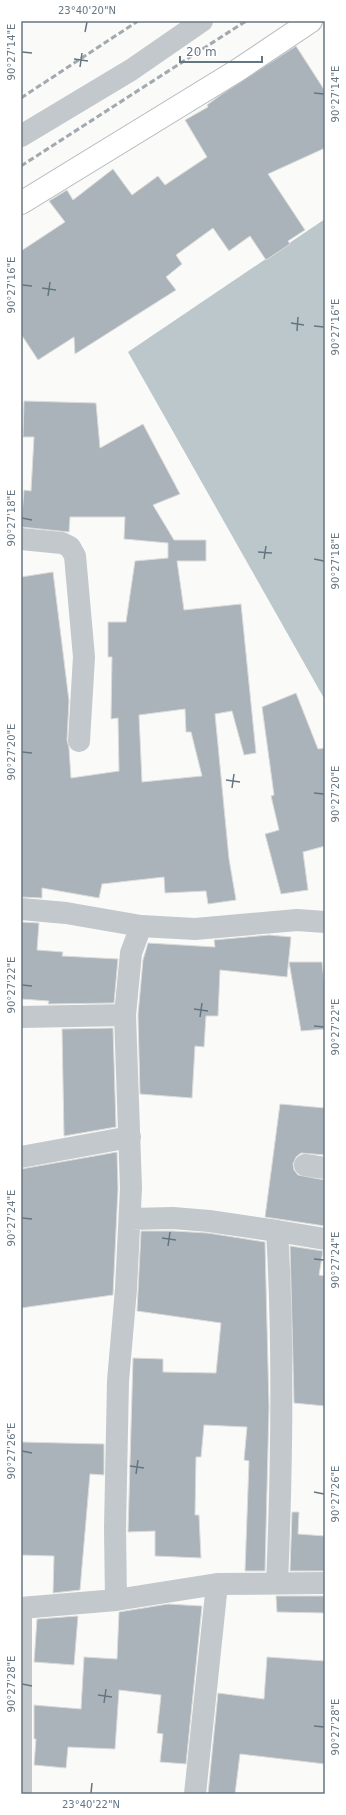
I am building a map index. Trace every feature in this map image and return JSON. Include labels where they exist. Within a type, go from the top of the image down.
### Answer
[{"type":"street","points":[[21,136],[131,70],[202,21]]},
{"type":"street","points":[[21,203],[238,70],[311,21]]},
{"type":"street","points":[[21,539],[62,543],[70,547],[75,556],[84,657],[79,741]]},
{"type":"street","points":[[21,908],[59,912],[141,926],[195,929],[297,920],[325,922]]},
{"type":"street","points":[[116,1600],[115,1529],[118,1381],[132,1188],[125,1015],[131,953],[141,926]]},
{"type":"street","points":[[21,1017],[125,1015]]},
{"type":"street","points":[[21,1157],[130,1137]]},
{"type":"street","points":[[130,1219],[173,1218],[209,1221],[325,1239]]},
{"type":"street","points":[[277,1231],[280,1289],[281,1382],[277,1583]]},
{"type":"street","points":[[21,1794],[21,1608],[116,1600],[217,1584],[325,1583]]},
{"type":"street","points":[[195,1794],[217,1584]]},
{"type":"shaded area","points":[[325,219],[325,700],[128,352]]},
{"type":"building","points":[[296,46],[325,91],[325,148],[268,174],[305,230],[288,241],[290,244],[266,260],[250,236],[229,251],[213,228],[176,255],[182,264],[166,277],[176,290],[75,354],[74,337],[38,360],[21,334],[21,251],[65,222],[49,201],[67,190],[73,200],[113,169],[132,195],[158,176],[165,185],[207,157],[185,120],[208,107],[207,105],[222,94]]},
{"type":"building","points":[[24,401],[96,403],[100,448],[143,424],[180,494],[153,505],[174,540],[206,540],[206,561],[177,561],[184,610],[241,604],[256,753],[244,755],[232,711],[215,714],[229,859],[236,900],[208,904],[206,891],[165,893],[164,877],[102,884],[99,898],[42,888],[42,898],[21,897],[21,577],[53,572],[69,701],[67,740],[71,778],[119,771],[118,718],[111,719],[112,657],[108,657],[108,622],[126,622],[135,561],[168,558],[168,543],[124,539],[125,517],[70,517],[69,532],[21,527],[24,490],[31,491],[34,437],[23,437]],"holes":[[[185,709],[186,732],[191,732],[202,776],[142,782],[139,715]]]},
{"type":"building","points":[[296,693],[318,749],[325,748],[325,846],[303,852],[308,890],[281,894],[265,834],[279,830],[271,796],[274,795],[262,707]]},
{"type":"building","points":[[21,922],[39,923],[37,950],[63,952],[62,956],[118,959],[114,1003],[48,1004],[49,1001],[21,999]]},
{"type":"building","points":[[269,935],[291,937],[287,977],[220,970],[218,1016],[206,1016],[204,1047],[195,1046],[192,1098],[140,1094],[138,1015],[143,960],[148,943],[215,947],[214,940]]},
{"type":"building","points":[[289,962],[322,962],[325,990],[325,1029],[301,1031]]},
{"type":"building","points":[[113,1028],[116,1127],[64,1136],[62,1029]]},
{"type":"building","points":[[280,1104],[325,1108],[325,1155],[301,1153],[296,1157],[293,1164],[294,1170],[298,1175],[325,1180],[325,1226],[265,1217]]},
{"type":"building","points":[[117,1152],[118,1188],[113,1295],[21,1308],[21,1169]]},
{"type":"building","points":[[141,1231],[208,1233],[265,1242],[269,1407],[265,1571],[245,1571],[249,1461],[244,1460],[247,1427],[204,1425],[201,1457],[196,1457],[195,1515],[199,1515],[201,1558],[155,1556],[155,1531],[128,1532],[133,1358],[163,1359],[163,1372],[216,1373],[221,1323],[137,1311]]},
{"type":"building","points":[[290,1246],[323,1251],[319,1275],[325,1276],[325,1406],[294,1403]]},
{"type":"building","points":[[21,1442],[104,1444],[104,1475],[90,1474],[80,1590],[53,1593],[54,1556],[21,1555]]},
{"type":"building","points":[[292,1512],[299,1512],[298,1534],[325,1536],[325,1571],[290,1571]]},
{"type":"building","points":[[276,1596],[325,1596],[325,1613],[277,1612]]},
{"type":"building","points":[[168,1604],[202,1606],[186,1764],[160,1762],[163,1734],[157,1733],[161,1695],[119,1690],[115,1749],[68,1747],[66,1768],[34,1765],[36,1739],[34,1739],[34,1705],[81,1709],[84,1657],[117,1659],[119,1612]]},
{"type":"building","points":[[78,1616],[74,1665],[34,1662],[37,1619]]},
{"type":"building","points":[[267,1657],[325,1661],[325,1764],[240,1754],[235,1794],[208,1794],[218,1693],[264,1699]]},
{"type":"railway","points":[[21,98],[138,21]]},
{"type":"railway","points":[[21,166],[246,21]]}]
